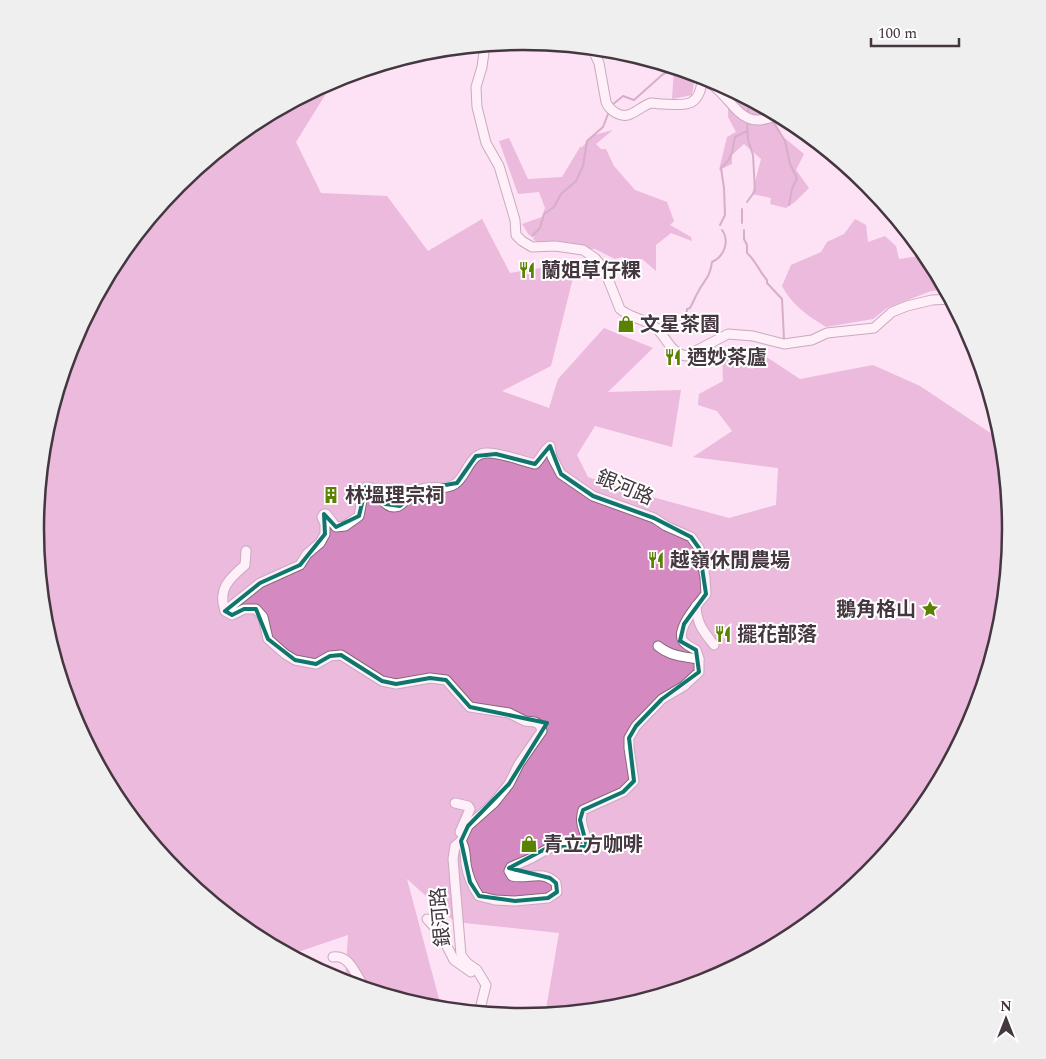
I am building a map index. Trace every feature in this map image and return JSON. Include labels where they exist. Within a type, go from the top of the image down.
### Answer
[{"type":"street","points":[[484,52],[476,87],[477,107],[486,143],[499,166],[515,220],[516,235],[532,247],[555,246],[583,250],[595,258],[604,269],[620,309],[625,314],[655,327],[670,347],[681,355],[686,356],[728,334],[753,336],[784,344],[812,340],[827,333],[874,328],[892,312],[899,309],[932,300],[943,299]]},
{"type":"street","points":[[596,56],[599,63],[606,102],[608,107],[617,114],[626,116],[651,103],[683,104],[696,100],[701,94],[702,85]]},
{"type":"street","points":[[720,94],[744,117],[753,120],[769,118]]},
{"type":"street","name":"銀河路","points":[[458,844],[464,845],[470,882],[479,896],[495,900],[548,898],[557,892],[556,883],[550,878],[536,875],[512,876],[511,867],[536,856],[549,847],[572,846],[582,849],[587,847],[587,838],[580,820],[583,810],[623,792],[634,781],[629,738],[636,726],[662,700],[684,686],[699,672],[699,659],[696,650],[684,643],[681,637],[684,624],[706,594],[699,548],[690,537],[654,518],[593,496],[561,474],[552,457],[550,446],[545,449],[535,464],[486,453],[476,456],[457,484],[448,488],[430,486],[422,489],[412,494],[400,506],[392,507],[386,504],[371,488],[366,487],[359,516],[345,526],[336,527],[324,514],[322,517],[325,524],[325,534],[320,543],[307,554],[300,565],[260,583],[225,611],[232,616],[244,609],[256,609],[263,617],[268,639],[295,660],[316,664],[330,656],[341,655],[382,681],[396,684],[430,678],[446,680],[470,707],[509,713],[540,725],[542,731],[519,764],[509,784],[494,803],[468,826],[458,844],[453,859],[461,955],[467,963],[477,970],[482,978]]},
{"type":"street","points":[[225,611],[223,597],[228,580],[245,565],[246,551]]},
{"type":"street","points":[[696,606],[696,619],[704,633],[714,644]]},
{"type":"street","points":[[658,646],[664,651],[678,656],[699,659]]},
{"type":"street","points":[[455,803],[468,806],[470,809],[464,820],[458,844]]},
{"type":"street","points":[[427,918],[440,933],[454,960],[482,978],[486,985],[481,1007]]},
{"type":"street","points":[[333,957],[343,958],[353,967],[358,979]]},
{"type":"highlighted area","points":[[550,446],[561,474],[593,496],[654,518],[691,537],[699,548],[706,594],[684,624],[680,641],[696,650],[699,672],[662,699],[636,726],[629,738],[634,781],[623,792],[583,810],[580,820],[587,847],[549,847],[509,868],[550,878],[556,883],[557,892],[548,898],[515,901],[479,896],[470,882],[461,841],[468,826],[509,784],[547,723],[470,707],[446,680],[430,678],[396,684],[382,681],[341,655],[330,656],[316,664],[295,660],[268,639],[256,609],[244,609],[232,615],[225,611],[260,583],[300,565],[325,534],[324,514],[336,527],[359,516],[366,487],[385,504],[400,506],[422,489],[457,483],[476,456],[496,454],[535,464]]},
{"type":"shaded area","points":[[674,75],[693,82],[692,95],[672,99]]},
{"type":"shaded area","points":[[326,93],[296,142],[321,193],[387,196],[428,251],[482,219],[510,273],[577,262],[551,366],[502,391],[549,408],[558,379],[604,328],[653,348],[608,392],[681,390],[672,447],[595,426],[577,455],[588,477],[627,490],[729,518],[776,505],[778,468],[693,457],[732,431],[717,411],[698,405],[699,394],[723,381],[722,351],[765,356],[800,379],[873,365],[920,386],[993,434],[998,467],[1002,530],[998,592],[986,654],[966,713],[938,769],[903,821],[862,868],[815,910],[763,945],[706,972],[647,992],[586,1005],[546,1008],[559,933],[455,922],[407,879],[440,1002],[399,992],[346,974],[348,935],[297,952],[283,945],[231,910],[207,890],[184,868],[143,821],[108,769],[80,713],[69,684],[53,623],[45,561],[44,530],[45,498],[53,436],[69,375],[93,318],[125,263],[163,214],[207,169],[231,149],[283,114]]},
{"type":"shaded area","points":[[728,97],[773,120],[782,136],[804,154],[796,170],[809,188],[795,202],[786,208],[770,204],[771,198],[752,194],[761,159],[744,144],[732,155],[732,164],[719,170],[727,137],[736,132],[728,117]]},
{"type":"shaded area","points":[[613,130],[596,144],[601,149],[606,149],[614,166],[635,190],[667,202],[674,221],[670,225],[691,237],[692,241],[671,233],[656,245],[656,271],[642,259],[632,263],[626,274],[618,270],[624,261],[623,257],[615,259],[595,249],[547,251],[533,239],[534,236],[529,235],[522,224],[542,217],[545,208],[539,192],[518,194],[499,141],[509,138],[528,179],[562,177],[580,147],[594,135]]},
{"type":"shaded area","points":[[855,219],[866,225],[868,242],[885,236],[896,246],[899,259],[916,256],[938,291],[931,291],[887,308],[873,319],[826,327],[796,304],[782,286],[791,265],[821,252],[827,242],[844,234]]},
{"type":"waterway","points":[[612,105],[623,96],[634,100],[666,73]]},
{"type":"waterway","points":[[748,114],[749,107]]},
{"type":"waterway","points":[[532,236],[540,228],[544,214],[554,207],[561,194],[576,181],[583,166],[587,141],[603,127],[608,114]]},
{"type":"waterway","points":[[773,121],[785,141],[790,164],[797,178],[792,189],[789,205]]},
{"type":"waterway","points":[[747,122],[748,140],[753,155],[755,191],[747,202]]},
{"type":"waterway","points":[[720,225],[725,215],[721,168],[728,161],[732,153],[735,137],[747,131]]},
{"type":"waterway","points":[[742,209],[742,223]]},
{"type":"waterway","points":[[693,333],[687,322],[687,309],[690,308],[708,275],[712,262],[723,253],[726,239],[722,230]]},
{"type":"waterway","points":[[744,230],[747,253],[753,259],[767,280],[767,283],[782,299],[784,339]]},
{"type":"place","name":"蘭姐草仔粿","points":[[527,270]]},
{"type":"place","name":"文星茶園","points":[[626,324]]},
{"type":"place","name":"迺妙茶廬","points":[[673,357]]},
{"type":"place","name":"林塭理宗祠","points":[[331,495]]},
{"type":"place","name":"越嶺休閒農場","points":[[656,560]]},
{"type":"place","name":"鵝角格山","points":[[930,609]]},
{"type":"place","name":"擺花部落","points":[[723,634]]},
{"type":"place","name":"青立方咖啡","points":[[529,844]]}]
